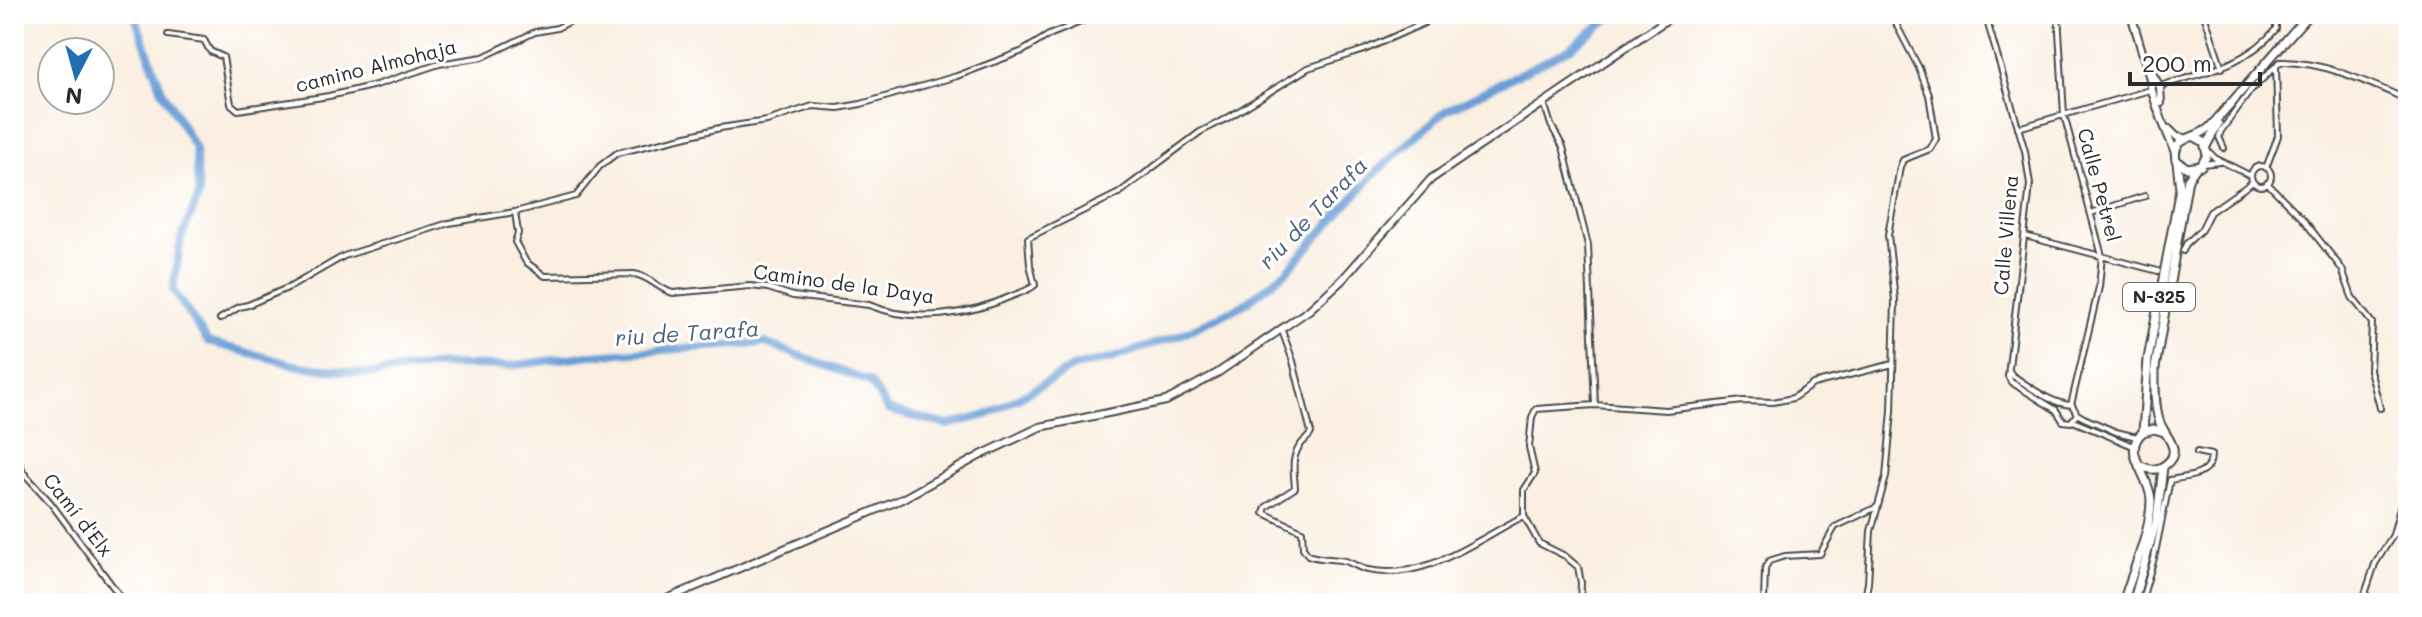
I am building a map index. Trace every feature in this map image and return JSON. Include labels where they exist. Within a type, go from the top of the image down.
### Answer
[{"type":"highway","name":"N-325","points":[[2195,137],[2210,127],[2309,14]]},
{"type":"highway","name":"N-325","points":[[2133,603],[2157,519],[2163,467],[2170,461],[2174,448],[2159,422],[2155,368],[2188,179],[2199,166],[2213,131],[2234,99]]},
{"type":"highway","points":[[2175,153],[2178,143],[2185,138],[2195,137],[2207,148]]},
{"type":"highway","name":"N-325","points":[[2133,446],[2140,434],[2148,359],[2180,188],[2175,153]]},
{"type":"highway","points":[[2177,162],[2184,167],[2199,166]]},
{"type":"highway","points":[[2140,434],[2154,429],[2164,432]]},
{"type":"highway","points":[[2123,603],[2148,521],[2151,498],[2133,446]]},
{"type":"highway","points":[[2141,466],[2152,470],[2163,467]]},
{"type":"main road","points":[[657,603],[902,499],[981,455],[1040,427],[1166,401],[1216,374],[1309,310],[1342,280],[1431,179],[1675,14]]},
{"type":"main road","points":[[2132,14],[2175,153]]},
{"type":"main road","points":[[2155,88],[2170,131],[2177,137],[2185,138]]},
{"type":"street","name":"camino Almohaja","points":[[168,35],[204,40],[210,51],[223,57],[231,104],[238,110],[329,96],[376,85],[439,64],[483,57],[535,32],[557,28],[585,14]]},
{"type":"street","points":[[220,319],[239,307],[292,286],[344,256],[449,223],[515,212],[576,196],[600,166],[617,153],[720,128],[767,121],[813,106],[838,108],[888,96],[957,76],[1023,51],[1049,35],[1100,14]]},
{"type":"street","points":[[1421,14],[1424,23]]},
{"type":"street","name":"Camino de la Daya","points":[[515,212],[518,233],[515,242],[526,262],[545,276],[634,274],[673,293],[750,286],[793,296],[869,305],[881,310],[922,315],[959,314],[999,303],[1035,285],[1028,238],[1119,193],[1200,132],[1308,68],[1364,50],[1424,23],[1434,14]]},
{"type":"street","points":[[1864,603],[1871,531],[1886,477],[1895,300],[1888,235],[1903,160],[1930,149],[1936,139],[1929,95],[1897,26],[1895,14]]},
{"type":"street","points":[[1985,15],[1995,14]]},
{"type":"street","name":"Calle Petrel","points":[[2058,14],[2064,115],[2102,256],[2099,287],[2071,405]]},
{"type":"street","points":[[2204,14],[2222,68]]},
{"type":"street","points":[[2018,128],[2222,68],[2254,50],[2276,29],[2276,14]]},
{"type":"street","name":"Calle Villena","points":[[1985,15],[2029,176],[2025,236],[2008,369]]},
{"type":"street","points":[[2224,148],[2219,137],[2221,131],[2251,90],[2280,62],[2294,62],[2344,74],[2408,100]]},
{"type":"street","points":[[2207,148],[2224,163],[2252,176],[2261,186],[2267,183],[2270,177],[2266,168],[2278,136],[2276,66]]},
{"type":"street","points":[[1544,102],[1551,125],[1563,147],[1588,245],[1595,405]]},
{"type":"street","points":[[2199,166],[2224,163]]},
{"type":"street","points":[[2183,251],[2201,230],[2210,212],[2252,176],[2259,166],[2266,168]]},
{"type":"street","points":[[2267,183],[2302,218],[2342,269],[2352,297],[2372,323],[2370,370],[2380,408]]},
{"type":"street","points":[[2091,213],[2145,196]]},
{"type":"street","points":[[2025,236],[2158,271]]},
{"type":"street","points":[[1281,328],[1293,361],[1311,433],[1300,446],[1292,466],[1295,488],[1263,510],[1266,516],[1302,531],[1303,548],[1308,555],[1343,560],[1368,570],[1398,572],[1420,569],[1467,548],[1524,516]]},
{"type":"street","points":[[1580,603],[1578,567],[1565,556],[1539,543],[1524,516],[1524,490],[1535,473],[1529,447],[1533,413],[1542,407],[1595,405],[1666,410],[1743,401],[1773,402],[1793,398],[1813,384],[1893,364]]},
{"type":"street","points":[[2008,369],[2013,376],[2062,406],[2075,407],[2077,414],[2073,421]]},
{"type":"street","points":[[2008,369],[2011,382],[2059,413],[2063,421],[2073,421],[2133,446]]},
{"type":"street","points":[[2059,413],[2062,406]]},
{"type":"street","points":[[2077,414],[2116,432],[2140,434]]},
{"type":"street","name":"Camí d'Elx","points":[[14,444],[23,472],[50,502],[125,603]]},
{"type":"street","points":[[2141,603],[2165,512],[2170,480],[2206,471],[2210,465],[2211,455],[2197,452]]},
{"type":"street","points":[[2362,603],[2375,564],[2393,535],[2408,478]]},
{"type":"street","points":[[1764,603],[1765,568],[1769,561],[1785,556],[1820,554],[1835,527],[1877,507]]},
{"type":"waterway","name":"riu de Tarafa","points":[[134,14],[162,90],[195,148],[199,196],[181,238],[173,290],[208,342],[299,366],[366,374],[440,365],[509,366],[591,355],[765,343],[870,382],[888,410],[948,425],[987,415],[1074,367],[1113,358],[1180,335],[1243,305],[1287,271],[1377,171],[1445,111],[1567,50],[1615,14]]}]
